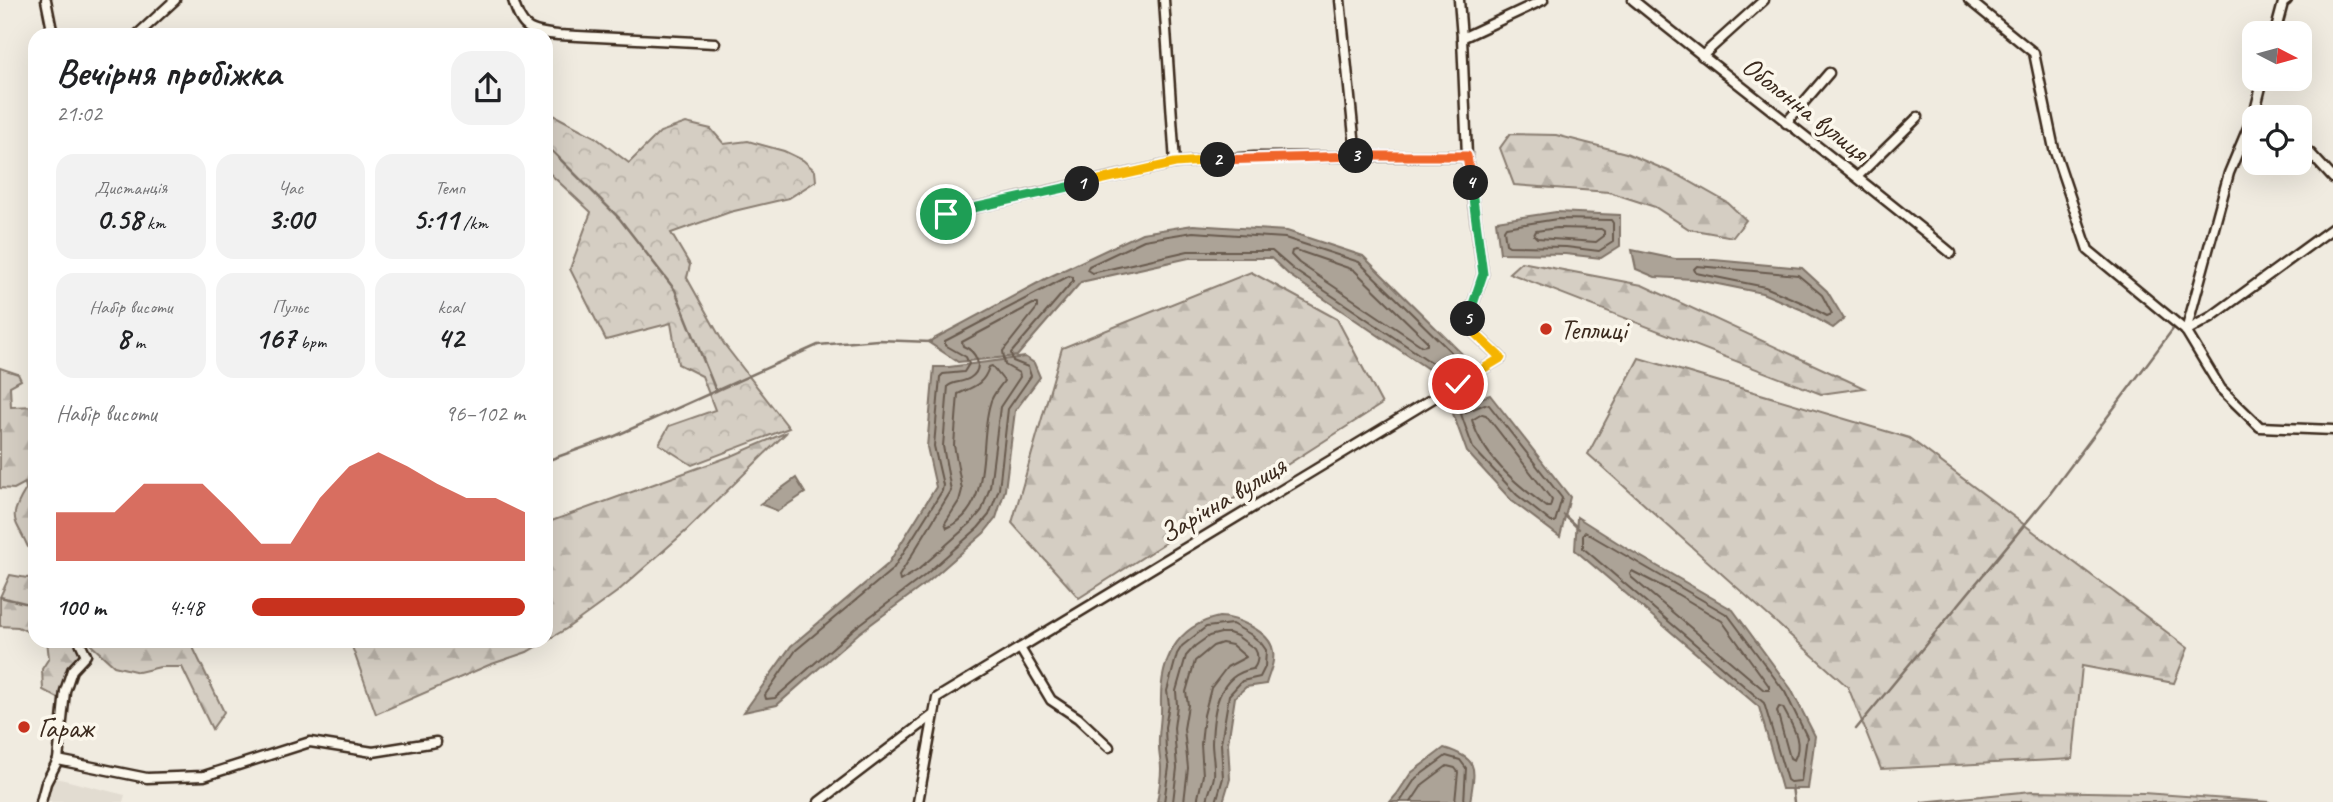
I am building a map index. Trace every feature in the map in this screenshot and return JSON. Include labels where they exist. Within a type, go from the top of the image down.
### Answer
[{"type":"street","points":[[46,0],[52,28]]},
{"type":"street","points":[[145,28],[175,0]]},
{"type":"street","points":[[513,0],[518,18],[529,28]]},
{"type":"street","points":[[1164,0],[1175,163]]},
{"type":"street","points":[[1340,0],[1356,156]]},
{"type":"street","points":[[1458,384],[1501,358],[1466,325],[1483,274],[1467,156],[1459,0]]},
{"type":"street","points":[[1462,38],[1543,0]]},
{"type":"street","name":"Оболонна вулиця","points":[[1633,0],[1786,123],[1858,176],[1951,253]]},
{"type":"street","points":[[1702,56],[1764,0]]},
{"type":"street","points":[[1969,0],[2034,54],[2054,149],[2088,250],[2186,331],[2221,390],[2260,426],[2333,430]]},
{"type":"street","points":[[2278,21],[2283,3],[2287,0]]},
{"type":"street","points":[[553,34],[715,43]]},
{"type":"street","points":[[1786,123],[1829,73]]},
{"type":"street","points":[[1858,176],[1918,117]]},
{"type":"street","points":[[2186,331],[2229,173],[2242,142]]},
{"type":"street","points":[[946,214],[1175,163],[1254,157],[1467,156]]},
{"type":"street","points":[[2312,157],[2333,178]]},
{"type":"street","points":[[2186,331],[2211,317],[2333,228]]},
{"type":"street","name":"Зарічна вулиця","points":[[918,802],[937,698],[1447,390]]},
{"type":"street","points":[[41,802],[46,782],[58,760],[65,691],[72,670],[86,655],[83,648]]},
{"type":"street","points":[[1020,648],[1051,700],[1078,718],[1109,747]]},
{"type":"street","points":[[819,802],[932,716]]},
{"type":"street","points":[[58,760],[146,778],[204,776],[310,742],[373,752],[436,742]]},
{"type":"shaded area","points":[[52,777],[125,795],[123,802],[45,802]]},
{"type":"green space","points":[[553,115],[595,137],[629,163],[660,132],[686,123],[711,129],[724,144],[748,141],[784,151],[803,160],[815,171],[816,181],[789,198],[730,212],[671,233],[690,265],[687,278],[724,344],[789,428],[692,465],[659,444],[669,426],[715,410],[702,376],[678,364],[671,323],[606,340],[570,269],[591,212],[553,177]]},
{"type":"green space","points":[[1510,134],[1556,135],[1626,153],[1680,176],[1728,203],[1746,220],[1733,237],[1689,229],[1655,207],[1609,192],[1514,185],[1500,148]]},
{"type":"green space","points":[[1521,262],[1642,285],[1864,388],[1821,394],[1509,273]]},
{"type":"green space","points":[[1251,272],[1337,319],[1382,404],[1079,598],[1012,523],[1062,348]]},
{"type":"green space","points":[[1639,358],[1909,438],[2188,648],[2174,683],[2082,666],[2073,759],[1881,769],[1848,687],[1588,454]]},
{"type":"green space","points":[[0,368],[18,374],[21,380],[10,386],[11,407],[28,406],[28,547],[15,519],[16,507],[26,489],[25,483],[14,489],[0,488]]},
{"type":"green space","points":[[787,432],[687,530],[617,592],[553,637],[553,520],[734,455]]},
{"type":"green space","points":[[10,575],[28,578],[28,632],[18,627],[0,626],[0,597]]},
{"type":"green space","points":[[48,648],[82,648],[86,655],[72,670],[65,691],[58,698],[43,690],[42,669],[49,658]]},
{"type":"green space","points":[[94,648],[193,648],[224,712],[212,729],[182,667],[160,667],[139,672],[114,666]]},
{"type":"green space","points":[[352,648],[534,648],[489,665],[376,714]]},
{"type":"green space","points":[[2032,791],[2143,793],[2270,802],[1921,802]]},
{"type":"water","points":[[1556,212],[1620,215],[1620,246],[1601,258],[1565,254],[1500,253],[1496,221]]},
{"type":"water","points":[[1193,225],[1287,231],[1363,256],[1463,355],[1437,375],[1289,275],[1271,258],[1189,258],[1081,282],[1017,356],[958,362],[928,342],[1047,278],[1142,233]]},
{"type":"water","points":[[1632,250],[1675,259],[1802,268],[1827,291],[1844,319],[1833,328],[1800,309],[1762,293],[1693,279],[1655,277],[1636,269]]},
{"type":"water","points":[[1025,357],[1034,363],[1040,377],[1015,411],[1005,490],[996,518],[984,533],[928,582],[859,633],[777,705],[744,712],[791,646],[888,564],[936,487],[927,447],[934,367]]},
{"type":"water","points":[[1490,395],[1570,497],[1560,537],[1512,501],[1467,452],[1451,408]]},
{"type":"water","points":[[796,478],[805,493],[778,511],[760,504]]},
{"type":"water","points":[[1577,517],[1733,610],[1791,689],[1815,736],[1808,789],[1782,789],[1759,707],[1575,550]]},
{"type":"water","points":[[1219,617],[1251,626],[1271,644],[1273,660],[1266,684],[1246,687],[1235,697],[1228,743],[1230,779],[1223,802],[1157,802],[1161,773],[1161,689],[1167,660],[1181,637],[1191,628]]},
{"type":"water","points":[[1444,748],[1464,756],[1472,766],[1470,802],[1390,802],[1411,773]]},
{"type":"waterway","points":[[553,152],[619,218],[675,290],[716,391]]},
{"type":"waterway","points":[[1856,729],[2049,495],[2173,329]]},
{"type":"waterway","points":[[553,458],[613,437],[818,345],[878,340],[931,342]]},
{"type":"waterway","points":[[1441,371],[1466,406]]},
{"type":"waterway","points":[[1564,515],[1579,529]]},
{"type":"waterway","points":[[0,597],[28,604]]},
{"type":"waterway","points":[[1792,786],[1794,802]]},
{"type":"place","name":"Теплиці","points":[[1546,329]]},
{"type":"place","name":"Гараж","points":[[24,727]]},
{"type":"route","points":[[946,214],[1175,163],[1254,157],[1467,156],[1483,274],[1466,325],[1501,358],[1458,384]]}]
